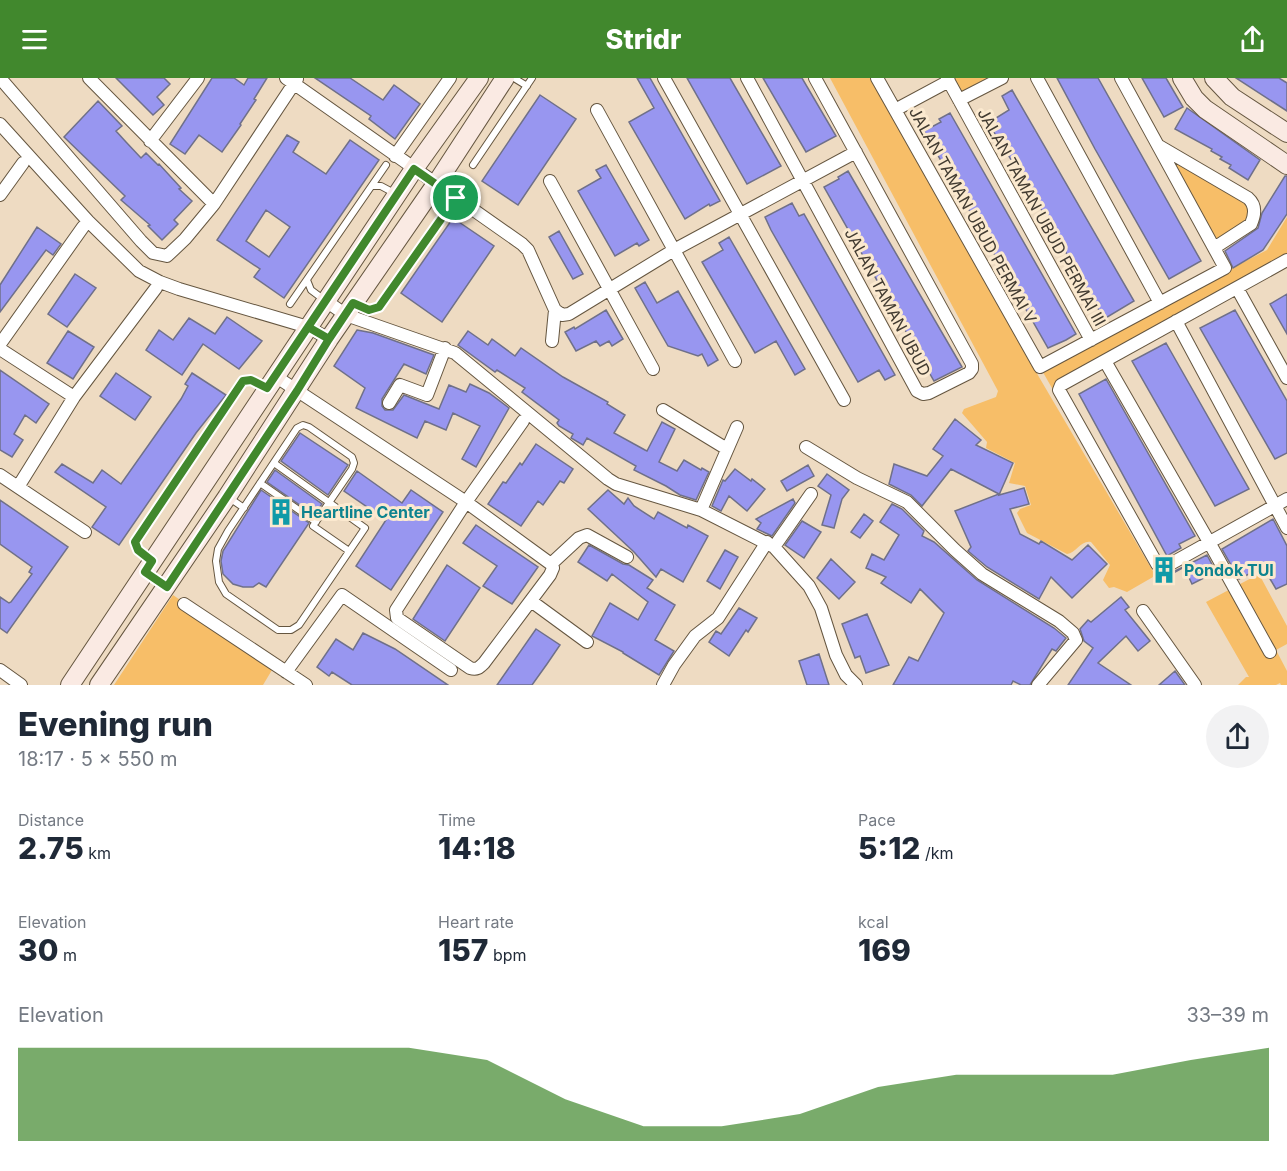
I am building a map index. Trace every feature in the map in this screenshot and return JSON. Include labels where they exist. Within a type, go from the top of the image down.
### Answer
[{"type":"street","points":[[0,78],[153,253],[167,256],[178,247],[214,204],[292,80],[528,250],[555,310],[552,341]]},
{"type":"street","points":[[89,78],[214,204]]},
{"type":"street","points":[[395,156],[450,78]]},
{"type":"street","points":[[70,685],[414,169],[478,78]]},
{"type":"street","points":[[99,685],[167,587],[329,339],[436,184],[505,78]]},
{"type":"street","points":[[664,78],[844,400]]},
{"type":"street","name":"JALAN TAMAN UBUD","points":[[747,78],[917,391],[923,394],[929,393],[969,373],[972,364],[815,78]]},
{"type":"street","name":"JALAN TAMAN UBUD PERMAI V","points":[[877,78],[1040,368],[1091,340]]},
{"type":"street","points":[[959,100],[1002,78]]},
{"type":"street","points":[[1037,78],[1160,303]]},
{"type":"street","points":[[1091,340],[1225,268],[1121,78]]},
{"type":"street","points":[[1182,78],[1194,98],[1205,109],[1287,165]]},
{"type":"street","points":[[1214,78],[1232,97],[1287,133]]},
{"type":"street","points":[[150,141],[196,79]]},
{"type":"street","points":[[895,110],[948,80]]},
{"type":"street","name":"JALAN TAMAN UBUD PERMAI III","points":[[948,80],[1091,340]]},
{"type":"street","points":[[597,110],[735,361]]},
{"type":"street","points":[[0,124],[88,221],[139,271],[179,289],[308,327],[329,339]]},
{"type":"street","points":[[1159,146],[1248,198],[1253,204],[1254,217],[1251,224],[1214,248]]},
{"type":"street","points":[[555,310],[562,315],[569,314],[674,250],[856,152]]},
{"type":"street","points":[[0,195],[23,163]]},
{"type":"street","points":[[550,181],[653,369]]},
{"type":"street","points":[[0,344],[83,227]]},
{"type":"street","points":[[1287,260],[1059,387],[1157,564],[1161,567],[1165,567],[1287,499]]},
{"type":"street","points":[[18,487],[74,397],[156,288]]},
{"type":"street","points":[[1237,288],[1287,378]]},
{"type":"street","points":[[326,300],[445,348],[464,358],[616,484],[701,510],[771,544],[809,586],[821,608],[836,655],[846,675],[856,685]]},
{"type":"street","points":[[1176,321],[1287,528]]},
{"type":"street","points":[[389,403],[400,384],[428,395],[445,348]]},
{"type":"street","points":[[0,349],[74,397]]},
{"type":"street","points":[[1105,361],[1270,652]]},
{"type":"street","points":[[271,382],[297,391],[466,502],[551,564],[553,568],[550,575],[484,663],[475,669],[470,668],[397,618],[396,610],[466,502],[523,421]]},
{"type":"street","points":[[663,410],[727,449]]},
{"type":"street","points":[[701,510],[737,427]]},
{"type":"street","points":[[806,447],[857,478],[908,502],[982,574],[1059,621],[1074,633],[1076,640],[1038,685]]},
{"type":"street","points":[[0,475],[85,532]]},
{"type":"street","points":[[663,685],[674,665],[696,636],[718,618],[771,544],[811,494]]},
{"type":"street","points":[[551,564],[579,538],[587,536],[627,557]]},
{"type":"street","points":[[149,567],[167,587]]},
{"type":"street","points":[[286,672],[342,596],[450,670]]},
{"type":"street","points":[[531,601],[587,642]]},
{"type":"street","points":[[184,604],[306,685]]},
{"type":"street","points":[[1143,611],[1196,685]]},
{"type":"street","points":[[0,670],[21,685]]},
{"type":"lane","points":[[514,78],[526,86]]},
{"type":"lane","points":[[473,165],[532,78]]},
{"type":"lane","points":[[478,118],[495,131]]},
{"type":"lane","points":[[290,304],[386,165]]},
{"type":"lane","points":[[372,186],[381,186],[397,195]]},
{"type":"lane","points":[[350,309],[369,310],[379,307],[456,198]]},
{"type":"lane","points":[[307,280],[311,290],[326,300]]},
{"type":"lane","points":[[149,567],[135,542],[243,381],[271,382]]},
{"type":"lane","points":[[274,463],[328,503],[365,528],[299,625],[291,630],[278,630],[226,594],[217,574],[218,549],[260,483],[297,428],[303,425],[352,457],[354,463],[352,469],[328,503],[313,526],[349,551]]},
{"type":"lane","points":[[260,483],[316,522]]},
{"type":"lane","points":[[227,497],[244,508]]},
{"type":"shaded area","points":[[830,78],[873,78],[1039,377],[1154,573],[1153,577],[1127,592],[1114,587],[1109,588],[1103,580],[1110,565],[1091,542],[1084,543],[1067,554],[1027,533],[1017,513],[1020,509],[1031,505],[1025,486],[1009,483],[1015,463],[986,448],[987,442],[962,413],[964,409],[996,397],[998,391]]},
{"type":"shaded area","points":[[947,78],[1002,78],[959,100]]},
{"type":"shaded area","points":[[1159,146],[1248,198],[1254,217],[1214,248]]},
{"type":"shaded area","points":[[1287,217],[1287,259],[1061,385],[1153,566],[1040,367],[1267,250]]},
{"type":"shaded area","points":[[1259,574],[1287,626],[1287,644],[1276,650],[1287,671],[1287,685],[1280,683],[1276,685],[1238,685],[1249,677],[1206,602]]},
{"type":"shaded area","points":[[173,595],[275,665],[263,685],[114,685]]},
{"type":"building","points":[[116,78],[164,78],[170,84],[157,97],[164,105],[153,115]]},
{"type":"building","points":[[212,78],[234,78],[244,85],[248,78],[267,78],[241,125],[222,152],[199,135],[185,154],[170,144]]},
{"type":"building","points":[[315,78],[350,78],[383,100],[394,85],[420,104],[395,139],[369,119],[371,116]]},
{"type":"building","points":[[637,78],[650,78],[720,201],[710,206],[709,204],[685,219],[629,122],[654,108]]},
{"type":"building","points":[[687,78],[730,78],[781,166],[747,184]]},
{"type":"building","points":[[763,78],[802,78],[836,136],[806,152]]},
{"type":"building","points":[[1057,78],[1098,78],[1201,261],[1169,279]]},
{"type":"building","points":[[1142,78],[1166,78],[1183,107],[1164,117]]},
{"type":"building","points":[[1236,78],[1279,78],[1287,83],[1287,111]]},
{"type":"building","points":[[1012,90],[1134,301],[1104,319],[1029,188],[988,123],[1009,110],[1002,96]]},
{"type":"building","points":[[540,95],[576,119],[518,205],[482,181]]},
{"type":"building","points":[[98,101],[122,126],[116,131],[141,158],[146,153],[192,201],[174,220],[178,224],[162,240],[148,226],[150,225],[121,200],[125,196],[64,137]]},
{"type":"building","points":[[1187,108],[1260,160],[1248,180],[1229,168],[1231,165],[1220,159],[1222,157],[1211,151],[1212,149],[1175,129]]},
{"type":"building","points":[[950,113],[1076,334],[1066,340],[1048,348],[924,131],[941,122],[939,119]]},
{"type":"building","points":[[287,135],[299,142],[293,152],[326,174],[350,140],[379,160],[284,298],[254,277],[260,269],[217,240]],"holes":[[[266,210],[290,227],[269,257],[246,241]]]},
{"type":"building","points":[[606,165],[649,240],[639,246],[637,243],[615,256],[578,191],[601,178],[596,170]]},
{"type":"building","points":[[848,171],[962,367],[934,381],[824,187]]},
{"type":"building","points":[[1287,176],[1287,214],[1263,250],[1233,268],[1225,251],[1258,228],[1262,213]]},
{"type":"building","points":[[792,203],[799,216],[804,214],[895,375],[885,380],[879,370],[858,382],[765,217]]},
{"type":"building","points":[[453,218],[494,246],[442,322],[401,293]]},
{"type":"building","points":[[37,227],[61,244],[53,255],[46,250],[0,312],[0,285]]},
{"type":"building","points":[[559,231],[583,274],[573,279],[549,237]]},
{"type":"building","points":[[729,237],[805,369],[795,375],[776,341],[755,353],[702,262],[723,250],[719,243]]},
{"type":"building","points":[[75,274],[96,288],[67,327],[48,314]]},
{"type":"building","points":[[645,282],[657,303],[678,291],[718,360],[708,366],[702,354],[698,356],[668,346],[635,288]]},
{"type":"building","points":[[1287,294],[1287,334],[1270,304]]},
{"type":"building","points":[[606,310],[623,339],[612,346],[609,341],[600,346],[596,341],[576,351],[565,332],[574,327],[575,329]]},
{"type":"building","points":[[1235,310],[1287,401],[1287,453],[1275,459],[1200,328]]},
{"type":"building","points":[[227,317],[262,341],[239,369],[203,344],[182,375],[146,350],[159,330],[173,340],[189,318],[215,334]]},
{"type":"building","points":[[357,330],[373,333],[434,355],[426,374],[404,364],[382,399],[382,406],[385,410],[393,410],[404,395],[439,409],[449,385],[466,392],[470,384],[489,393],[509,408],[476,467],[462,459],[480,426],[453,413],[446,430],[425,421],[417,438],[356,408],[365,388],[334,366]]},
{"type":"building","points":[[68,331],[94,347],[73,379],[47,363]]},
{"type":"building","points":[[468,331],[488,345],[492,339],[515,356],[521,348],[563,377],[608,402],[607,404],[625,415],[614,433],[647,451],[662,422],[675,429],[659,462],[677,471],[684,460],[709,472],[696,500],[680,495],[634,470],[636,466],[587,438],[583,445],[571,438],[573,434],[559,426],[557,423],[559,420],[522,392],[525,388],[497,370],[495,372],[458,345]]},
{"type":"building","points":[[1166,343],[1249,489],[1215,506],[1132,361]]},
{"type":"building","points":[[0,370],[49,404],[36,423],[25,415],[14,434],[23,440],[12,457],[0,450]]},
{"type":"building","points":[[116,373],[151,397],[135,420],[100,396]]},
{"type":"building","points":[[192,373],[226,395],[196,433],[119,545],[92,527],[106,507],[55,472],[62,464],[93,483],[102,470],[121,484],[181,399],[188,386],[185,384]]},
{"type":"building","points":[[1106,379],[1195,536],[1179,544],[1181,548],[1167,556],[1079,394]]},
{"type":"building","points":[[955,419],[981,440],[976,445],[1013,463],[999,495],[1024,488],[1029,504],[1010,509],[1020,534],[1039,544],[1041,541],[1072,560],[1088,545],[1107,564],[1072,598],[1051,577],[1039,599],[987,567],[968,551],[971,547],[955,511],[999,494],[951,469],[922,506],[911,495],[889,484],[894,464],[927,476],[943,456],[933,449]]},
{"type":"building","points":[[300,433],[348,465],[328,495],[281,461]]},
{"type":"building","points":[[536,444],[573,469],[564,483],[560,481],[543,505],[538,501],[521,526],[488,504],[503,482],[506,483],[520,463],[522,465]]},
{"type":"building","points":[[808,465],[814,476],[787,491],[781,481]]},
{"type":"building","points":[[735,469],[765,489],[747,511],[729,496],[721,511],[712,506],[723,480],[725,481]]},
{"type":"building","points":[[275,470],[322,504],[314,515],[267,482]]},
{"type":"building","points":[[357,471],[402,503],[411,490],[443,512],[391,590],[356,566],[386,520],[344,491]]},
{"type":"building","points":[[827,474],[849,490],[842,499],[834,528],[822,525],[831,495],[818,486]]},
{"type":"building","points":[[261,490],[309,523],[266,587],[259,583],[253,587],[243,587],[233,584],[223,574],[221,561],[223,551]]},
{"type":"building","points":[[608,490],[624,504],[628,498],[634,506],[654,519],[658,512],[687,528],[688,525],[708,536],[683,582],[661,569],[656,577],[634,552],[588,509]]},
{"type":"building","points":[[793,499],[795,503],[772,536],[757,529],[761,523],[756,519]]},
{"type":"building","points":[[0,500],[68,547],[7,633],[0,628],[0,597],[11,602],[32,574],[29,572],[32,567],[0,544]]},
{"type":"building","points":[[892,504],[902,509],[924,531],[922,536],[934,542],[977,580],[1054,628],[1066,638],[1056,651],[1052,649],[1030,685],[1021,685],[1013,681],[1011,685],[893,685],[909,657],[918,661],[944,613],[920,589],[911,603],[881,583],[886,577],[866,568],[872,554],[884,560],[899,535],[880,522]]},
{"type":"building","points":[[864,514],[873,521],[860,538],[851,532]]},
{"type":"building","points":[[1273,519],[1287,546],[1287,584],[1276,589],[1263,567],[1239,579],[1222,549]]},
{"type":"building","points":[[802,521],[821,532],[804,558],[785,545]]},
{"type":"building","points":[[476,525],[538,567],[512,604],[483,586],[497,566],[463,543]]},
{"type":"building","points":[[589,545],[653,580],[647,588],[675,605],[655,640],[674,651],[659,675],[592,636],[610,603],[638,620],[648,602],[612,574],[607,581],[578,562]]},
{"type":"building","points":[[725,550],[738,557],[720,589],[707,581]]},
{"type":"building","points":[[1207,555],[1216,572],[1192,584],[1184,567],[1161,580],[1159,576],[1169,574]]},
{"type":"building","points":[[831,559],[855,582],[839,599],[817,578]]},
{"type":"building","points":[[447,565],[480,588],[445,641],[413,619]]},
{"type":"building","points":[[1121,597],[1129,607],[1125,610],[1150,641],[1138,651],[1126,636],[1098,663],[1131,685],[1068,685],[1093,648],[1084,641],[1080,629],[1088,620],[1091,622]]},
{"type":"building","points":[[739,608],[757,618],[729,656],[709,642],[716,631],[721,634]]},
{"type":"building","points":[[867,614],[889,665],[866,673],[860,656],[855,658],[842,624]]},
{"type":"building","points":[[536,629],[560,645],[547,664],[532,685],[497,685]]},
{"type":"building","points":[[363,633],[395,649],[448,685],[352,685],[332,672],[329,676],[317,667],[336,639],[353,650]]},
{"type":"building","points":[[819,654],[829,685],[807,685],[799,661]]},
{"type":"building","points":[[1175,671],[1185,685],[1159,685]]},
{"type":"place","name":"Heartline Center","points":[[281,512]]},
{"type":"place","name":"Pondok TUI","points":[[1164,570]]},
{"type":"route","points":[[456,198],[379,307],[369,310],[353,303],[329,339],[308,327],[267,388],[251,380],[243,381],[135,542],[138,550],[152,561],[145,572],[167,587],[329,339],[308,327],[414,169],[456,198]]}]
